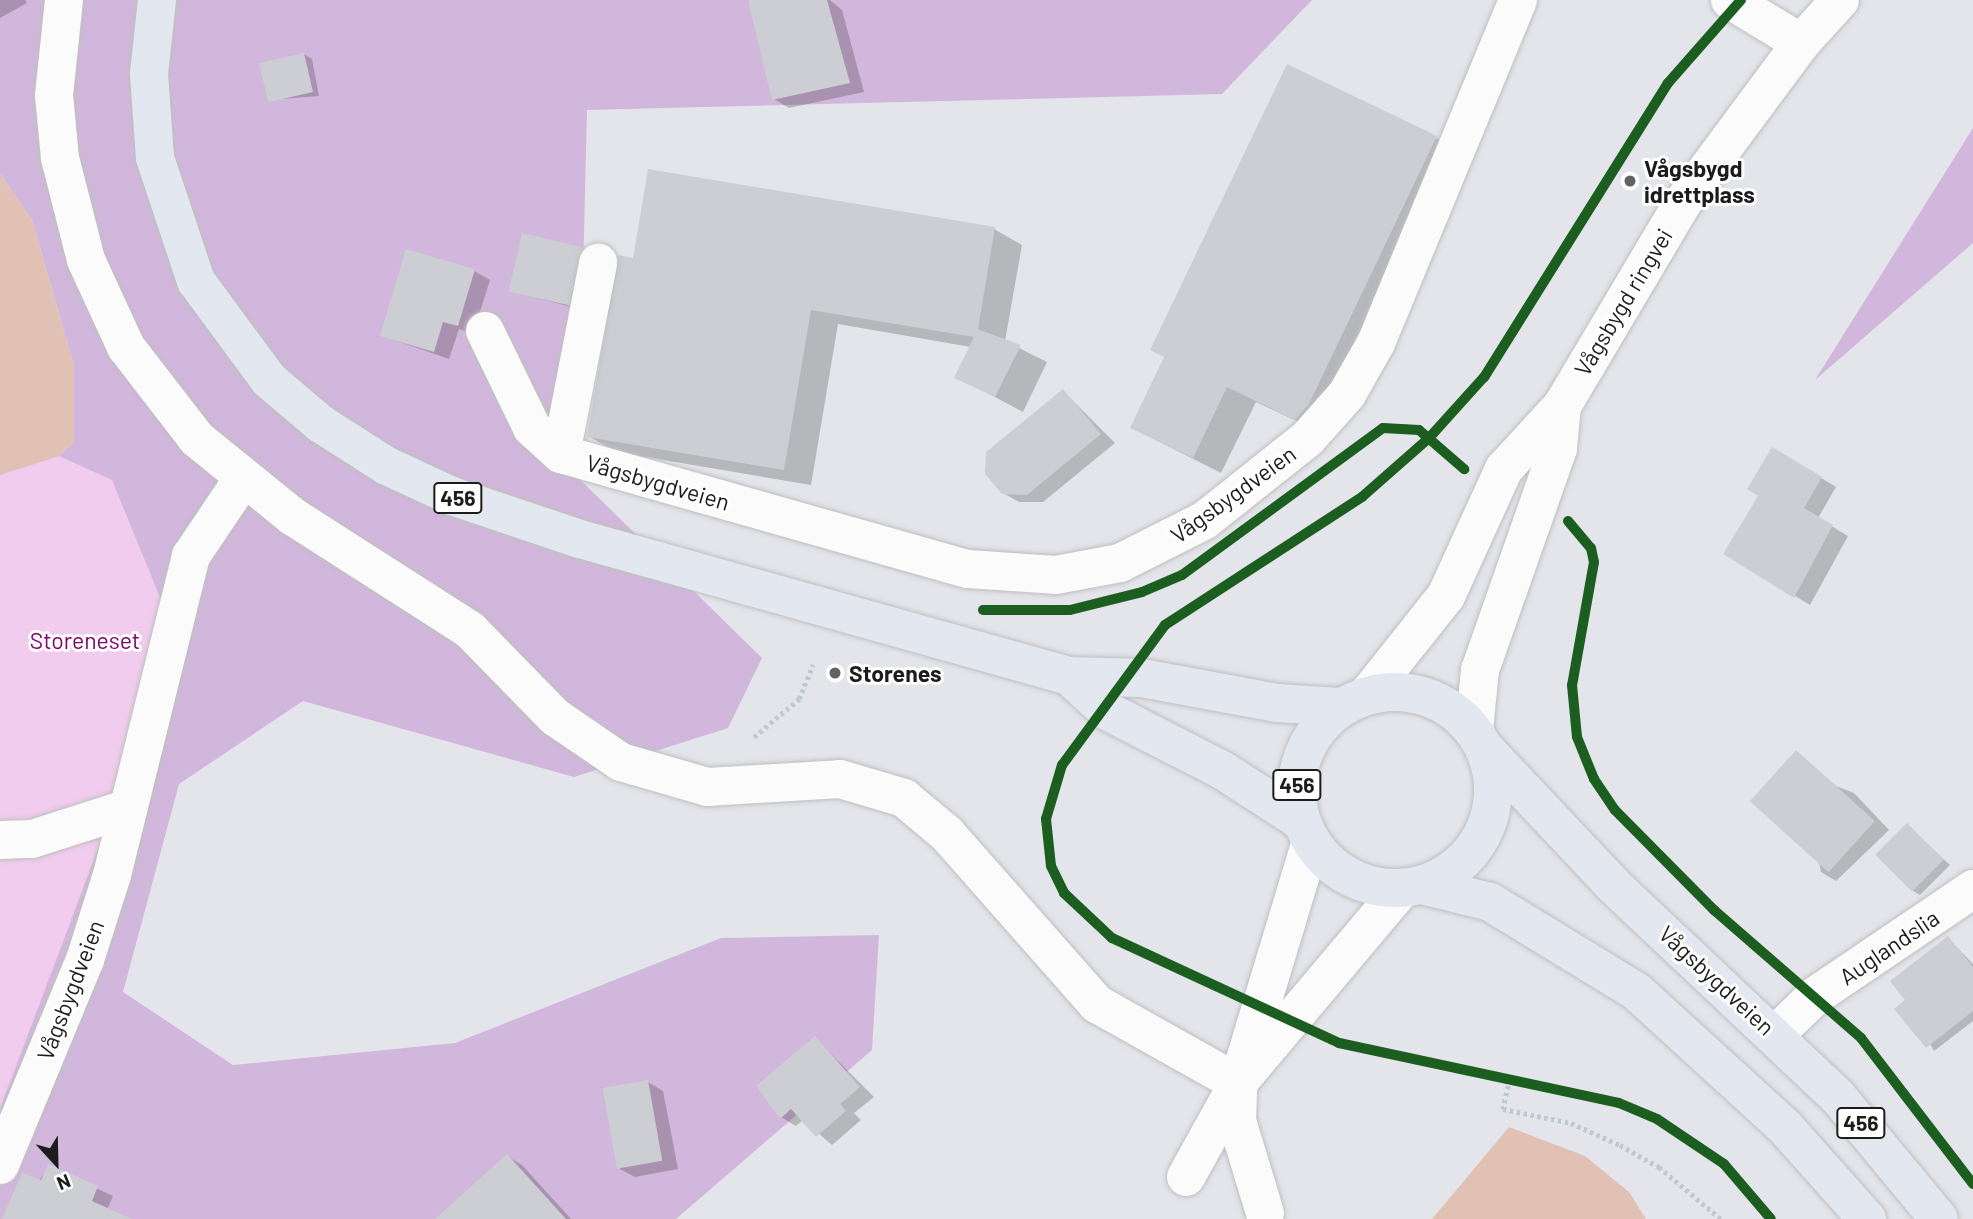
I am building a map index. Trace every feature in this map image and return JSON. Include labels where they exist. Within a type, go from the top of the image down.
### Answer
[{"type":"main road","name":"456","points":[[157,0],[150,118],[161,189],[181,250],[245,352],[321,424],[387,466],[506,516],[1069,676],[1118,676],[1195,688],[1354,701],[1419,694],[1440,701],[1480,740]]},
{"type":"main road","name":"456","points":[[1069,676],[1107,711],[1150,737],[1222,770],[1306,831],[1341,872],[1490,902],[1636,991],[1784,1126],[1867,1219]]},
{"type":"main road","name":"456","points":[[1306,831],[1298,773],[1306,747],[1354,701]]},
{"type":"main road","points":[[1412,887],[1444,876],[1480,841],[1494,795],[1480,740]]},
{"type":"main road","name":"Vågsbygdveien","points":[[1480,740],[1613,885],[1776,1034],[1939,1219]]},
{"type":"street","points":[[64,0],[54,95],[60,158],[86,260],[126,347],[164,401],[242,480],[470,629],[555,717],[597,748],[668,779],[741,787],[840,779],[904,798],[947,834],[1097,1004],[1238,1083]]},
{"type":"street","name":"Vågsbygdveien","points":[[485,331],[532,428],[561,454],[997,574],[1084,572],[1148,553],[1187,533],[1268,471],[1347,394],[1376,343],[1518,0]]},
{"type":"street","points":[[1730,0],[1801,43]]},
{"type":"street","name":"Vågsbygd ringvei","points":[[1354,701],[1446,596],[1504,469],[1562,406],[1683,202],[1801,43],[1840,0]]},
{"type":"street","name":"Vågsbygdveien","points":[[561,454],[598,263]]},
{"type":"street","name":"Vågsbygd ringvei","points":[[1480,740],[1480,670],[1558,448],[1562,406]]},
{"type":"street","name":"Vågsbygdveien","points":[[0,1165],[85,960],[191,556],[242,480]]},
{"type":"street","points":[[0,840],[32,839],[126,809]]},
{"type":"street","points":[[1265,1213],[1237,1121],[1238,1083],[1306,831]]},
{"type":"street","points":[[1186,1177],[1238,1083],[1412,887]]},
{"type":"street","name":"Auglandslia","points":[[1776,1034],[1815,996],[1973,890]]},
{"type":"path","points":[[741,787],[745,748],[799,699],[813,665]]},
{"type":"path","points":[[1497,1076],[1524,1082]]},
{"type":"path","points":[[1510,1079],[1503,1109],[1571,1123],[1620,1145],[1668,1174],[1721,1219]]},
{"type":"green space","points":[[0,0],[1312,0],[1222,94],[587,110],[581,360],[558,458],[762,658],[728,728],[574,777],[303,701],[179,784],[123,992],[233,1065],[455,1043],[721,938],[879,935],[872,1050],[676,1219],[0,1219],[0,475],[59,456],[74,442],[74,366],[32,220],[0,174]]},
{"type":"green space","points":[[1973,128],[1973,243],[1815,380],[1963,144]]},
{"type":"green space","name":"Storeneset","points":[[59,456],[112,480],[177,639],[0,1109],[0,475]]},
{"type":"shaded area","points":[[0,174],[32,220],[74,366],[74,442],[59,456],[0,475]]},
{"type":"shaded area","points":[[1509,1127],[1585,1156],[1629,1192],[1646,1219],[1432,1219]]},
{"type":"building","points":[[748,0],[827,0],[850,83],[772,100]]},
{"type":"building","points":[[304,53],[313,92],[268,102],[259,63]]},
{"type":"building","points":[[1287,64],[1437,136],[1309,404],[1295,420],[1227,387],[1193,458],[1130,428],[1164,357],[1150,350]]},
{"type":"building","points":[[648,169],[995,227],[978,329],[1021,345],[995,397],[954,378],[974,337],[811,310],[784,470],[587,437],[618,255],[633,258]]},
{"type":"building","points":[[522,233],[584,247],[571,306],[509,291]]},
{"type":"building","points":[[406,249],[475,269],[458,326],[443,322],[434,352],[380,336]]},
{"type":"building","points":[[1063,389],[1101,434],[1027,495],[1002,494],[985,474],[986,452]]},
{"type":"building","points":[[1772,447],[1822,477],[1804,508],[1833,525],[1794,598],[1723,554],[1758,496],[1747,489]]},
{"type":"building","points":[[1796,750],[1875,821],[1829,872],[1750,801]]},
{"type":"building","points":[[1907,823],[1944,860],[1912,892],[1875,855]]},
{"type":"building","points":[[1948,936],[1973,967],[1973,1011],[1926,1048],[1894,1009],[1905,1000],[1890,981]]},
{"type":"building","points":[[815,1036],[860,1087],[840,1104],[846,1111],[816,1137],[791,1109],[780,1119],[756,1086]]},
{"type":"building","points":[[648,1080],[662,1161],[617,1169],[603,1088]]},
{"type":"building","points":[[507,1154],[566,1219],[435,1219]]},
{"type":"building","points":[[48,1164],[98,1186],[92,1201],[132,1219],[2,1219],[22,1173],[41,1180]]},
{"type":"cycle path","points":[[1741,0],[1668,83],[1484,377],[1429,438],[1362,497],[1165,625],[1062,765],[1046,819],[1051,866],[1064,893],[1112,938],[1339,1043],[1619,1103],[1657,1119],[1724,1164],[1771,1219]]},
{"type":"cycle path","points":[[983,610],[1070,610],[1142,592],[1182,575],[1383,428],[1419,430],[1464,469]]},
{"type":"cycle path","points":[[1568,521],[1591,548],[1594,562],[1572,685],[1577,737],[1594,779],[1615,810],[1714,910],[1861,1038],[1973,1184]]},
{"type":"place","name":"Vågsbygd idrettplass","points":[[1630,181]]},
{"type":"place","name":"Storenes","points":[[835,673]]}]
